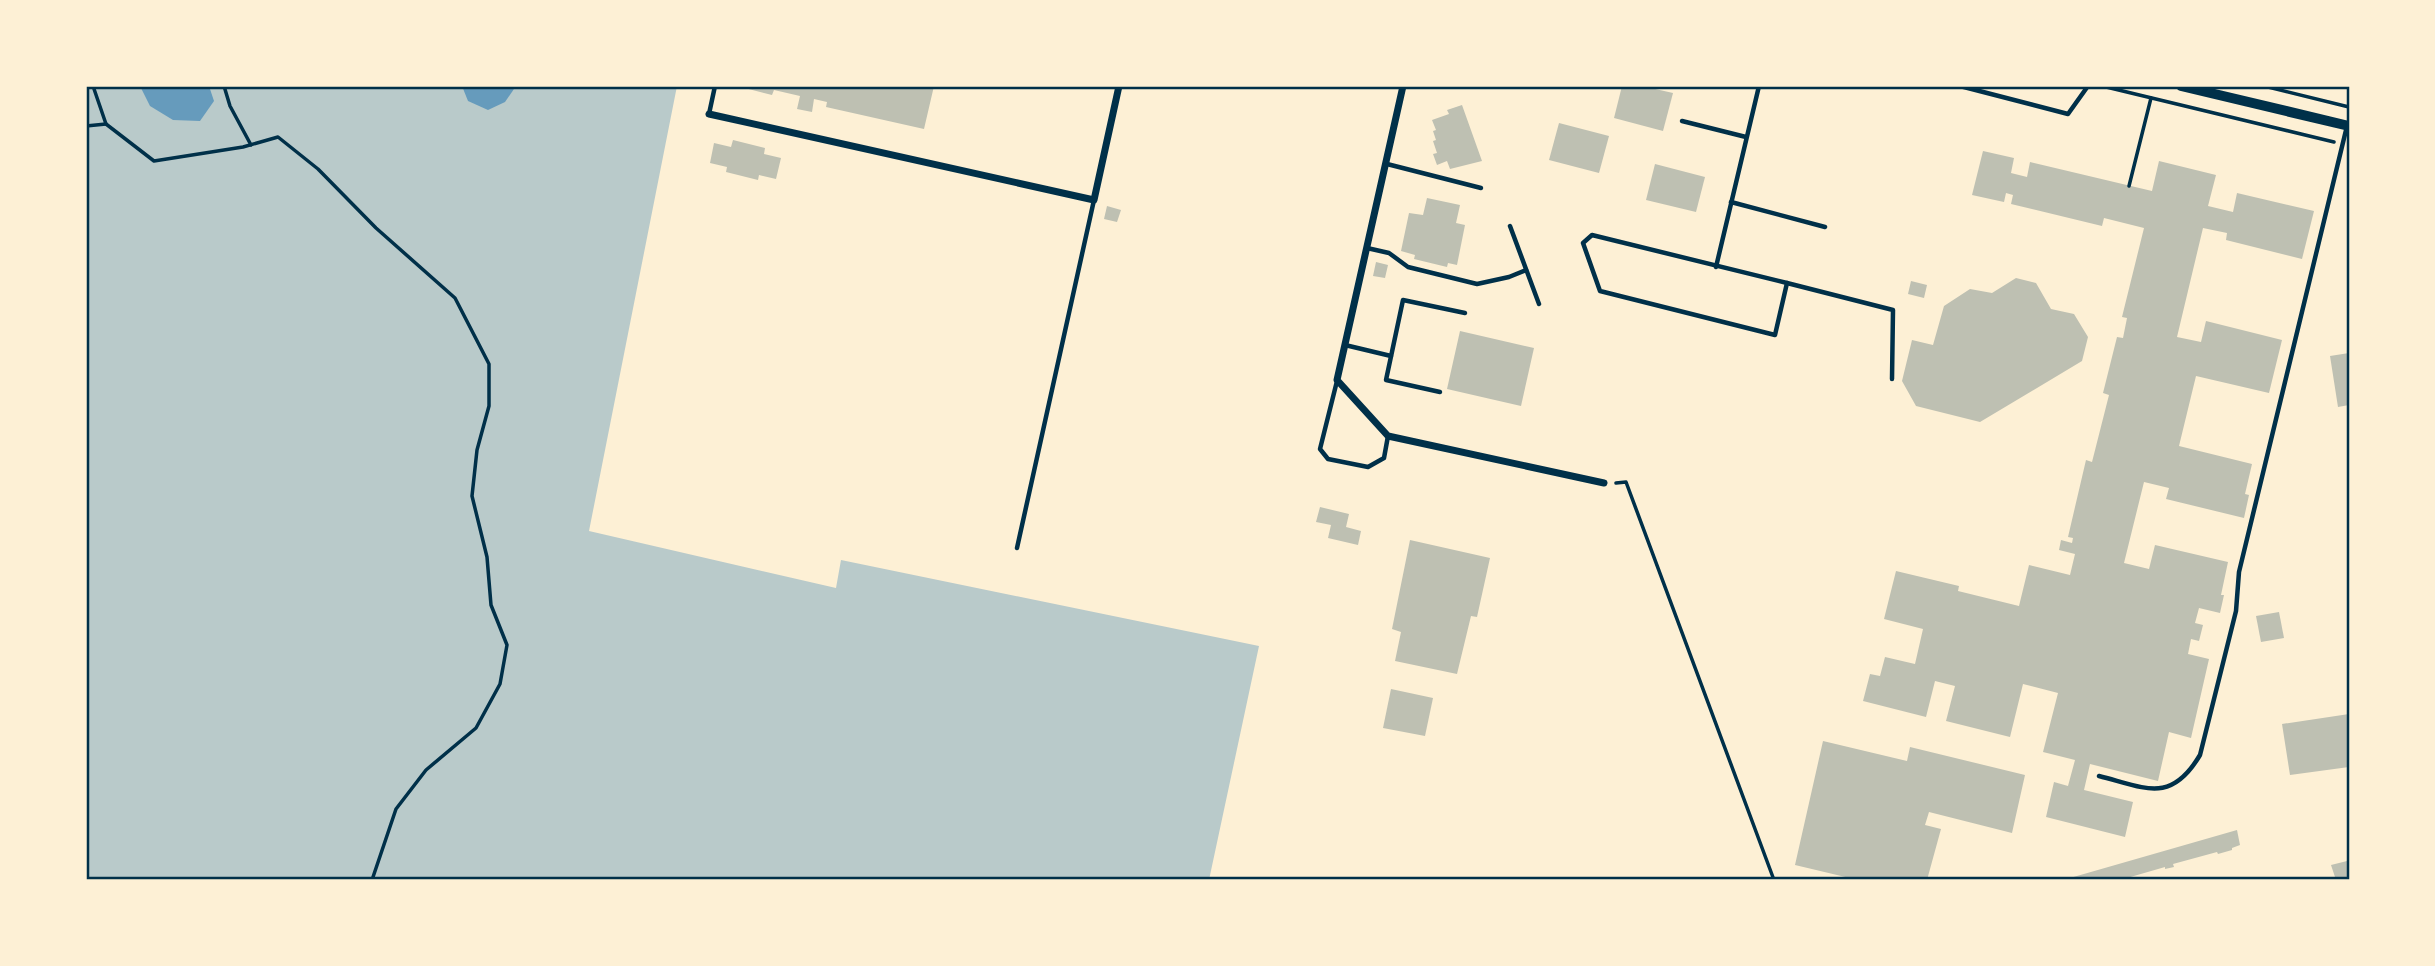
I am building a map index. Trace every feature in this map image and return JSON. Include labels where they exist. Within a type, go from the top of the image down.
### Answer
[{"type":"street","points":[[709,114],[1094,200],[1119,86]]},
{"type":"street","points":[[1403,86],[1337,380],[1388,436],[1604,483]]},
{"type":"street","points":[[2181,86],[2348,126]]},
{"type":"lane","points":[[709,114],[715,86]]},
{"type":"lane","points":[[1716,267],[1759,86]]},
{"type":"lane","points":[[1960,86],[2068,114],[2088,86]]},
{"type":"lane","points":[[1682,121],[1746,137]]},
{"type":"lane","points":[[2099,776],[2152,789],[2167,788],[2192,769],[2200,755],[2236,611],[2242,559],[2348,126]]},
{"type":"lane","points":[[1387,164],[1481,188]]},
{"type":"lane","points":[[1017,548],[1094,200]]},
{"type":"lane","points":[[1731,202],[1825,227]]},
{"type":"lane","points":[[1510,226],[1539,303]]},
{"type":"lane","points":[[1787,283],[1775,335],[1600,291],[1583,243],[1592,235],[1716,267],[1787,283],[1893,310],[1892,379]]},
{"type":"lane","points":[[1367,248],[1389,253],[1408,267],[1477,284],[1526,270]]},
{"type":"lane","points":[[1440,392],[1386,380],[1403,300],[1465,313]]},
{"type":"lane","points":[[1344,345],[1391,356]]},
{"type":"lane","points":[[1337,380],[1320,449],[1328,459],[1368,467],[1384,458],[1388,436]]},
{"type":"path","points":[[93,86],[106,124],[154,161],[251,145],[278,137],[318,169],[376,228],[455,298],[489,364],[489,406],[477,450],[472,496],[487,557],[491,605],[507,645],[500,684],[476,728],[426,770],[396,809],[372,880]]},
{"type":"path","points":[[224,86],[230,106],[251,145]]},
{"type":"path","points":[[2102,86],[2343,144]]},
{"type":"path","points":[[2264,86],[2349,107]]},
{"type":"path","points":[[2129,186],[2151,97]]},
{"type":"path","points":[[86,126],[106,124]]},
{"type":"path","points":[[1604,483],[1626,482],[1774,880]]},
{"type":"shaded area","points":[[86,86],[677,86],[589,531],[836,588],[841,560],[1259,646],[1209,880],[86,880]]},
{"type":"water","points":[[140,86],[209,86],[214,101],[200,121],[173,120],[150,106]]},
{"type":"water","points":[[462,86],[516,86],[505,102],[488,110],[468,101]]},
{"type":"building","points":[[737,86],[934,86],[924,129],[826,107],[827,102],[814,99],[812,112],[797,109],[800,96],[774,90],[772,95]]},
{"type":"building","points":[[1622,86],[1642,86],[1673,93],[1663,131],[1614,118]]},
{"type":"building","points":[[1462,105],[1482,161],[1450,169],[1447,161],[1437,165],[1433,154],[1437,153],[1433,141],[1436,140],[1433,131],[1436,130],[1432,120],[1449,114],[1447,110]]},
{"type":"building","points":[[1559,123],[1609,136],[1599,173],[1549,160]]},
{"type":"building","points":[[733,140],[765,148],[764,154],[781,158],[776,179],[759,175],[758,180],[726,172],[727,167],[710,163],[714,143],[731,147]]},
{"type":"building","points":[[1983,151],[2014,158],[2011,173],[2027,177],[2030,162],[2152,191],[2159,161],[2216,175],[2208,206],[2233,212],[2237,193],[2314,211],[2302,259],[2226,240],[2227,233],[2203,228],[2177,337],[2201,342],[2206,321],[2282,340],[2269,393],[2196,376],[2179,446],[2252,464],[2245,494],[2249,495],[2244,518],[2166,499],[2169,488],[2144,482],[2124,563],[2149,569],[2155,545],[2228,562],[2220,613],[2199,608],[2195,623],[2203,625],[2199,641],[2191,639],[2188,654],[2209,659],[2191,738],[2169,732],[2158,781],[2090,764],[2084,790],[2133,802],[2125,837],[2046,817],[2054,782],[2068,786],[2075,760],[2043,752],[2058,693],[2023,684],[2010,737],[1946,721],[1955,686],[1935,681],[1926,717],[1863,701],[1870,674],[1880,676],[1885,657],[1915,664],[1923,629],[1884,619],[1896,571],[1959,586],[1958,591],[2019,606],[2029,565],[2070,575],[2075,554],[2059,550],[2061,540],[2072,543],[2073,538],[2068,537],[2086,460],[2092,462],[2109,395],[2103,393],[2117,337],[2123,338],[2127,318],[2122,317],[2144,228],[2104,218],[2102,226],[2011,204],[2013,195],[2006,193],[2004,202],[1972,195]]},
{"type":"building","points":[[1655,164],[1705,177],[1696,212],[1646,200]]},
{"type":"building","points":[[1427,198],[1460,205],[1456,223],[1465,225],[1457,265],[1448,263],[1447,267],[1414,259],[1415,255],[1401,251],[1409,213],[1423,215]]},
{"type":"building","points":[[1107,206],[1121,210],[1117,222],[1104,219]]},
{"type":"building","points":[[1376,262],[1388,265],[1385,278],[1373,276]]},
{"type":"building","points":[[2016,278],[2036,283],[2051,309],[2074,314],[2088,337],[2082,361],[1980,422],[1916,406],[1902,381],[1912,340],[1933,345],[1944,306],[1970,289],[1992,293]]},
{"type":"building","points":[[1911,281],[1927,285],[1924,298],[1908,294]]},
{"type":"building","points":[[1460,331],[1534,348],[1521,406],[1447,389]]},
{"type":"building","points":[[2349,353],[2349,405],[2338,407],[2330,356]]},
{"type":"building","points":[[1320,507],[1349,514],[1346,527],[1361,531],[1358,545],[1328,538],[1331,525],[1316,522]]},
{"type":"building","points":[[1410,540],[1490,558],[1477,617],[1471,616],[1457,674],[1395,661],[1401,632],[1392,629]]},
{"type":"building","points":[[2279,612],[2284,638],[2261,642],[2256,616]]},
{"type":"building","points":[[1391,689],[1433,698],[1425,736],[1383,728]]},
{"type":"building","points":[[2349,714],[2349,767],[2290,775],[2282,724]]},
{"type":"building","points":[[1823,741],[1907,761],[1910,747],[2025,775],[2012,833],[1929,812],[1925,825],[1941,829],[1927,880],[1858,880],[1795,865]]},
{"type":"building","points":[[2237,830],[2240,845],[2232,850],[2173,864],[2174,867],[2165,867],[2120,880],[2063,880]]},
{"type":"building","points":[[2347,861],[2349,880],[2324,880],[2335,877],[2331,865]]}]
